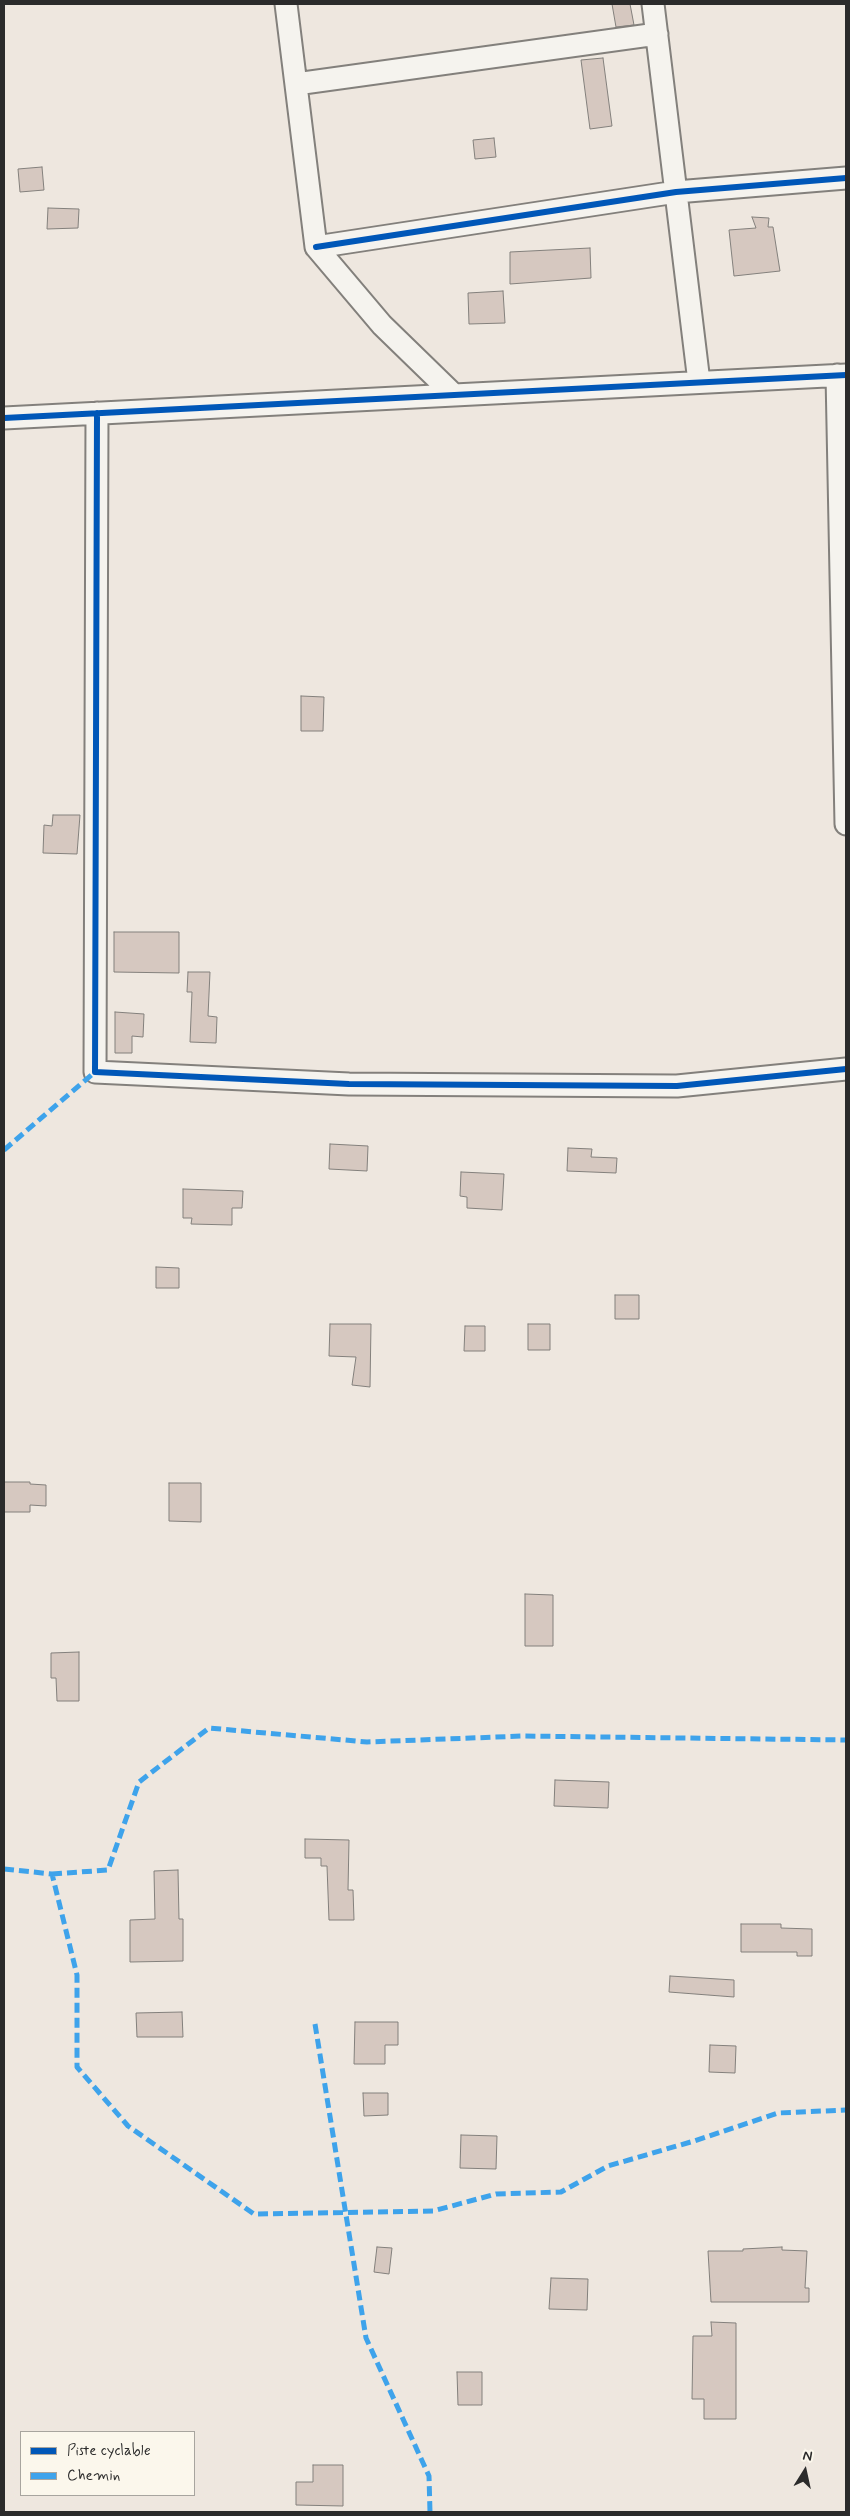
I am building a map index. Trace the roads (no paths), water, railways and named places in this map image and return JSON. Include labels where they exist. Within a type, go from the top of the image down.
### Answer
[{"type":"street","points":[[286,4],[316,247],[382,326],[454,395]]},
{"type":"street","points":[[653,4],[699,382]]},
{"type":"street","points":[[296,84],[657,34]]},
{"type":"street","points":[[316,247],[676,192],[846,178]]},
{"type":"street","points":[[4,418],[842,375],[846,824]]},
{"type":"street","points":[[97,413],[95,1072],[349,1084],[677,1086],[846,1069]]}]
